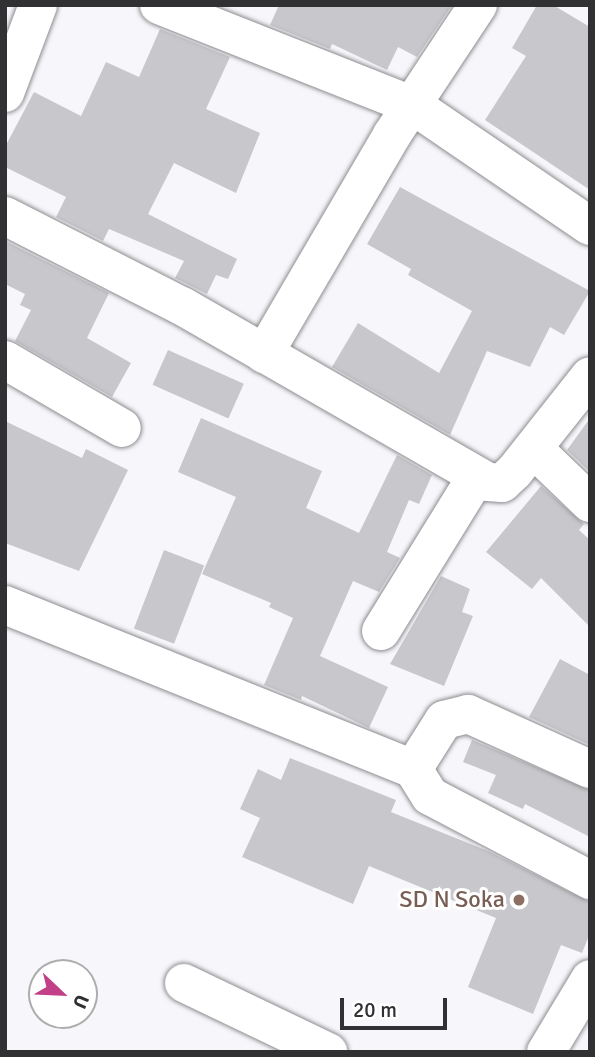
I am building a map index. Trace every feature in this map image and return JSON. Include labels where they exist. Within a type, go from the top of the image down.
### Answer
[{"type":"street","points":[[5,93],[38,5]]},
{"type":"street","points":[[159,5],[404,119],[590,226]]},
{"type":"street","points":[[264,354],[404,119],[478,5]]},
{"type":"street","points":[[5,216],[182,306],[477,477],[502,483],[534,449],[590,376]]},
{"type":"street","points":[[5,360],[122,428]]},
{"type":"street","points":[[534,449],[590,503]]},
{"type":"street","points":[[382,631],[477,477]]},
{"type":"street","points":[[5,605],[413,769],[422,789],[438,802],[590,880]]},
{"type":"street","points":[[413,769],[444,720],[468,714],[590,769]]},
{"type":"street","points":[[546,1052],[590,979]]},
{"type":"street","points":[[184,983],[328,1052]]},
{"type":"building","points":[[279,5],[452,5],[417,57],[398,47],[387,70],[332,44],[330,49],[270,25]]},
{"type":"building","points":[[537,5],[553,5],[590,27],[590,190],[485,120],[526,56],[512,48]]},
{"type":"building","points":[[160,29],[230,57],[206,109],[260,133],[236,193],[174,163],[148,214],[237,259],[228,279],[216,275],[207,294],[175,278],[184,261],[109,229],[103,241],[56,217],[66,197],[5,167],[5,147],[34,92],[81,116],[106,62],[139,77]]},
{"type":"building","points":[[400,187],[590,291],[564,335],[550,327],[530,367],[487,351],[450,435],[332,367],[358,323],[439,373],[472,311],[408,275],[411,269],[367,244]]},
{"type":"building","points":[[5,241],[109,293],[87,338],[131,363],[112,397],[15,341],[31,310],[20,305],[25,294],[5,284]]},
{"type":"building","points":[[168,350],[244,384],[228,418],[153,385]]},
{"type":"building","points":[[201,418],[322,471],[306,508],[359,533],[397,455],[432,475],[419,504],[409,500],[387,552],[400,558],[379,592],[353,581],[320,656],[388,687],[369,728],[302,696],[301,700],[264,685],[293,618],[269,607],[271,603],[202,574],[236,497],[178,472]]},
{"type":"building","points":[[590,418],[590,472],[567,450]]},
{"type":"building","points":[[5,421],[82,458],[86,449],[128,470],[79,571],[5,543]]},
{"type":"building","points":[[541,486],[584,524],[579,530],[590,540],[590,627],[541,578],[532,589],[486,552]]},
{"type":"building","points":[[164,550],[204,565],[174,644],[134,628]]},
{"type":"building","points":[[441,576],[470,589],[462,612],[473,616],[444,686],[390,664]]},
{"type":"building","points":[[560,659],[590,675],[590,745],[529,717]]},
{"type":"building","points":[[472,740],[590,790],[590,837],[525,804],[523,809],[488,793],[496,775],[463,762]]},
{"type":"building","points":[[290,758],[396,800],[391,812],[488,851],[590,902],[590,933],[582,953],[561,945],[533,1014],[468,987],[496,918],[369,866],[353,904],[242,857],[260,818],[240,809],[258,769],[281,780]]},
{"type":"place","name":"SD N Soka","points":[[519,900]]}]
